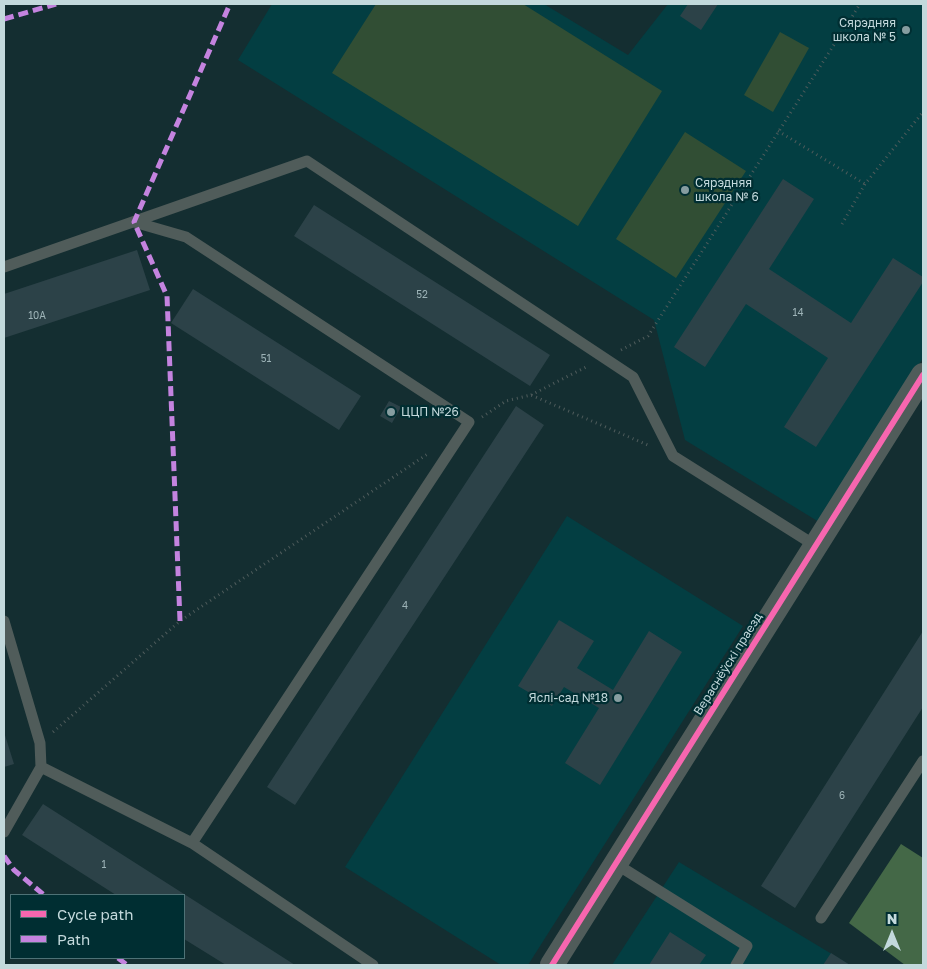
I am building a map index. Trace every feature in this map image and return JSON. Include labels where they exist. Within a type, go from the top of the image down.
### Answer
[{"type":"street","name":"Вераснёўскі праезд","points":[[552,965],[921,383]]},
{"type":"lane","points":[[4,267],[307,161],[633,377],[673,456],[816,546]]},
{"type":"lane","points":[[134,222],[186,237],[469,422],[192,843]]},
{"type":"lane","points":[[4,621],[40,744],[41,767],[4,832]]},
{"type":"lane","points":[[821,918],[923,761]]},
{"type":"lane","points":[[41,767],[192,843],[373,965]]},
{"type":"lane","points":[[616,864],[748,946],[736,965]]},
{"type":"path","points":[[464,429],[506,401],[531,395],[648,336],[860,4]]},
{"type":"path","points":[[842,224],[865,184],[923,112]]},
{"type":"path","points":[[778,131],[865,184]]},
{"type":"path","points":[[531,395],[673,456]]},
{"type":"path","points":[[40,744],[180,621],[432,451]]},
{"type":"shaded area","name":"Сярэдняя школа № 6","points":[[272,4],[544,4],[628,55],[668,4],[923,4],[923,358],[819,522],[685,440],[654,320],[238,60]]},
{"type":"shaded area","points":[[567,516],[743,626],[528,965],[501,965],[345,867]]},
{"type":"shaded area","points":[[679,862],[850,965],[612,965]]},
{"type":"green space","points":[[376,4],[523,4],[662,91],[578,226],[332,73]]},
{"type":"green space","points":[[780,32],[809,48],[773,112],[744,95]]},
{"type":"green space","points":[[685,132],[746,171],[676,278],[616,239]]},
{"type":"green space","points":[[901,844],[923,858],[923,965],[905,965],[849,923]]},
{"type":"building","points":[[688,4],[718,4],[701,30],[680,16]]},
{"type":"building","points":[[783,179],[814,199],[769,269],[851,323],[893,258],[923,277],[923,282],[816,447],[784,427],[828,358],[746,304],[705,367],[674,347]]},
{"type":"building","points":[[314,205],[550,355],[530,386],[294,236]]},
{"type":"building","points":[[137,250],[150,290],[4,338],[4,294]]},
{"type":"building","points":[[193,289],[361,396],[339,430],[171,323]]},
{"type":"building","name":"ЦЦП №26","points":[[389,401],[401,407],[392,423],[380,416]]},
{"type":"building","points":[[516,406],[544,425],[295,805],[267,787]]},
{"type":"building","name":"Яслі-сад №18","points":[[559,620],[594,641],[577,668],[613,690],[649,631],[682,652],[600,785],[565,763],[599,708],[564,687],[552,706],[518,686]]},
{"type":"building","points":[[923,631],[923,707],[795,908],[761,886]]},
{"type":"building","points":[[4,732],[14,764],[4,767]]},
{"type":"building","points":[[43,804],[184,894],[114,894],[22,835]]},
{"type":"building","points":[[185,895],[295,965],[226,965],[185,940]]},
{"type":"building","points":[[670,932],[706,955],[699,965],[649,965]]},
{"type":"building","points":[[831,953],[850,965],[823,965]]},
{"type":"marked path","points":[[4,19],[56,4]]},
{"type":"marked path","points":[[180,621],[167,296],[134,222],[230,4]]},
{"type":"marked path","points":[[4,856],[14,870],[43,894]]},
{"type":"marked path","points":[[119,959],[127,965]]},
{"type":"cycle path","points":[[552,965],[923,375]]},
{"type":"place","name":"Сярэдняя школа № 5","points":[[906,30]]},
{"type":"place","name":"Сярэдняя школа № 6","points":[[685,190]]},
{"type":"place","name":"ЦЦП №26","points":[[391,412]]},
{"type":"place","name":"Яслі-сад №18","points":[[618,698]]}]
